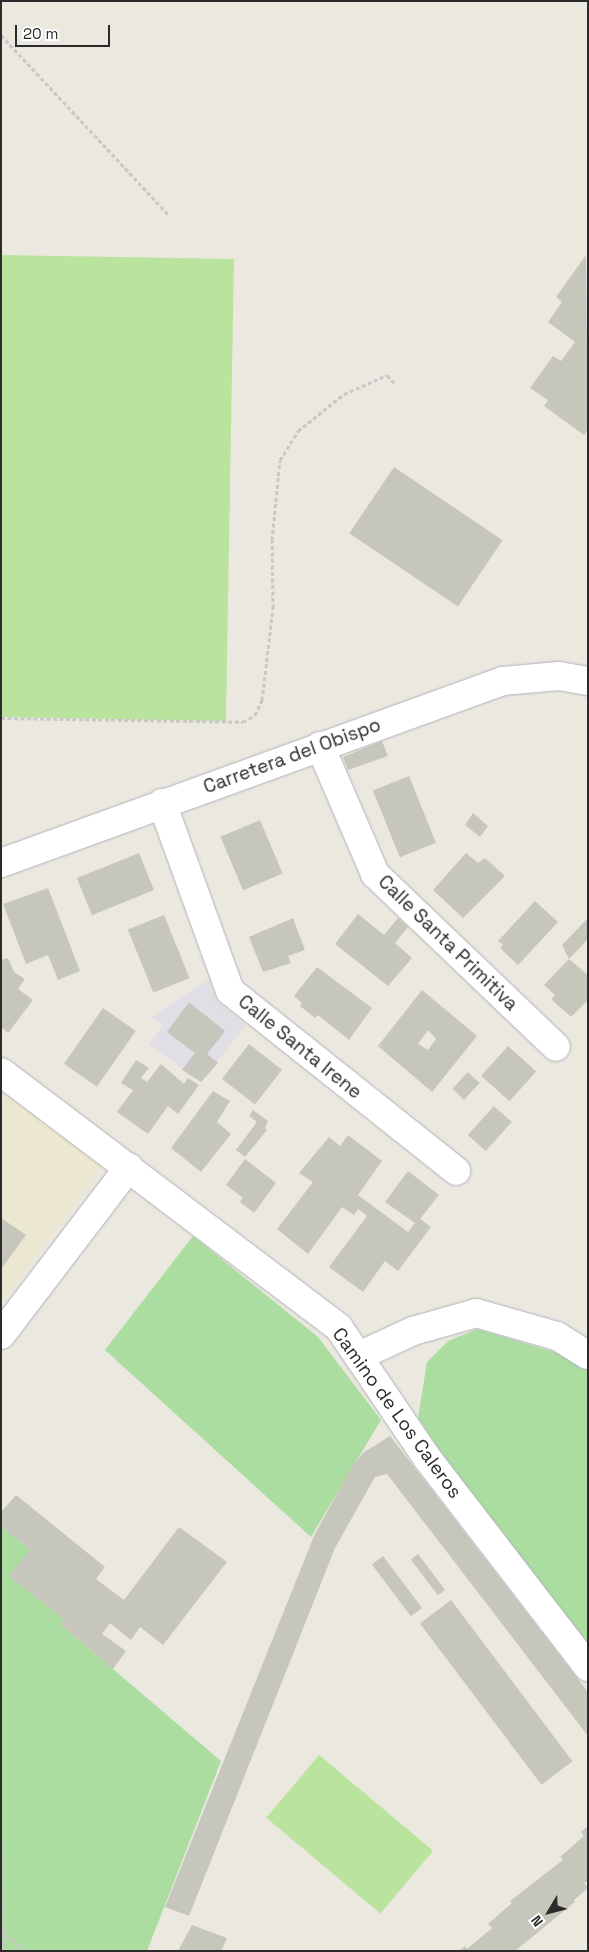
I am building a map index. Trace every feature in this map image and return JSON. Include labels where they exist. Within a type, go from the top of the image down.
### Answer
[{"type":"street","name":"Carretera del Obispo","points":[[1,863],[503,681],[559,676],[588,681]]},
{"type":"street","name":"Calle Santa Primitiva","points":[[320,746],[375,874],[556,1047]]},
{"type":"street","name":"Calle Santa Irene","points":[[162,804],[230,991],[456,1171]]},
{"type":"street","name":"Camino de Los Caleros","points":[[1,1072],[129,1167],[339,1328],[427,1458],[588,1667]]},
{"type":"street","points":[[1,1335],[129,1167]]},
{"type":"street","points":[[359,1356],[413,1332],[476,1313],[557,1336],[588,1356]]},
{"type":"path","points":[[1,35],[168,214]]},
{"type":"path","points":[[1,718],[243,722],[255,715],[262,700],[273,608],[272,540],[280,460],[298,431],[344,394],[387,375],[396,385]]},
{"type":"path","points":[[1,1843],[4,1951]]},
{"type":"path","points":[[2,1932],[28,1951]]},
{"type":"shaded area","points":[[208,979],[216,1000],[246,1025],[201,1082],[149,1044],[163,1025],[151,1017]]},
{"type":"shaded area","points":[[1,1090],[103,1165],[1,1304]]},
{"type":"green space","points":[[1,255],[234,259],[226,721],[1,717]]},
{"type":"green space","points":[[193,1236],[318,1337],[381,1420],[311,1537],[105,1350]]},
{"type":"green space","points":[[477,1329],[568,1356],[588,1371],[588,1645],[475,1502],[418,1418],[427,1362],[448,1341]]},
{"type":"green space","points":[[1,1526],[30,1550],[10,1576],[64,1619],[60,1624],[221,1761],[147,1951],[1,1951]]},
{"type":"green space","points":[[319,1755],[433,1851],[380,1914],[266,1818]]},
{"type":"building","points":[[586,255],[588,429],[584,435],[544,406],[548,400],[530,388],[553,356],[561,361],[575,342],[548,322],[562,302],[556,297]]},
{"type":"building","points":[[394,467],[503,540],[458,607],[349,533]]},
{"type":"building","points":[[382,741],[388,756],[348,770],[343,757]]},
{"type":"building","points":[[409,776],[436,843],[400,857],[373,791]]},
{"type":"building","points":[[473,813],[488,826],[480,837],[465,825]]},
{"type":"building","points":[[260,820],[283,873],[243,890],[220,837]]},
{"type":"building","points":[[139,853],[154,890],[92,915],[77,878]]},
{"type":"building","points":[[466,853],[478,863],[485,858],[505,876],[463,918],[433,890]]},
{"type":"building","points":[[48,888],[80,971],[58,980],[48,955],[26,964],[3,904]]},
{"type":"building","points":[[535,901],[558,922],[518,965],[500,948],[503,945],[498,941]]},
{"type":"building","points":[[358,914],[384,935],[398,918],[408,927],[395,943],[412,958],[388,986],[335,944]]},
{"type":"building","points":[[164,915],[189,978],[153,993],[128,930]]},
{"type":"building","points":[[293,918],[305,950],[288,956],[291,963],[263,972],[249,937]]},
{"type":"building","points":[[588,918],[588,939],[569,959],[562,945]]},
{"type":"building","points":[[8,958],[14,972],[25,979],[18,989],[33,1000],[8,1033],[1,1027],[1,960]]},
{"type":"building","points":[[569,959],[588,975],[588,1000],[571,1017],[551,999],[555,995],[544,985]]},
{"type":"building","points":[[317,967],[372,1008],[349,1040],[318,1015],[315,1018],[300,1006],[302,1003],[294,996]]},
{"type":"building","points":[[422,990],[477,1036],[432,1092],[378,1046]],"holes":[[[428,1030],[436,1039],[428,1050],[418,1044]]]},
{"type":"building","points":[[189,1002],[225,1031],[207,1054],[218,1063],[201,1082],[182,1070],[195,1053],[167,1032]]},
{"type":"building","points":[[103,1008],[136,1031],[97,1087],[64,1064]]},
{"type":"building","points":[[249,1044],[282,1070],[255,1105],[222,1079]]},
{"type":"building","points":[[508,1046],[536,1071],[509,1101],[481,1076]]},
{"type":"building","points":[[136,1060],[149,1068],[141,1078],[147,1082],[161,1064],[184,1084],[188,1078],[199,1085],[178,1114],[168,1106],[148,1134],[117,1112],[133,1090],[121,1083]]},
{"type":"building","points":[[468,1072],[480,1083],[464,1100],[452,1089]]},
{"type":"building","points":[[213,1091],[230,1101],[217,1122],[231,1134],[201,1172],[171,1148]]},
{"type":"building","points":[[494,1106],[512,1122],[486,1151],[468,1135]]},
{"type":"building","points":[[253,1110],[268,1121],[265,1128],[267,1130],[245,1157],[236,1150],[257,1122],[249,1116]]},
{"type":"building","points":[[348,1135],[382,1161],[358,1195],[408,1232],[415,1223],[385,1202],[408,1171],[439,1195],[420,1219],[431,1227],[398,1271],[385,1261],[363,1292],[329,1267],[367,1216],[358,1209],[354,1215],[342,1207],[308,1254],[277,1229],[313,1182],[299,1173],[329,1137],[340,1146]]},
{"type":"building","points":[[245,1159],[276,1183],[254,1213],[240,1202],[243,1198],[226,1185]]},
{"type":"building","points":[[1,1218],[26,1235],[1,1269]]},
{"type":"building","points":[[390,1436],[588,1692],[588,1736],[387,1474],[375,1477],[335,1548],[189,1916],[165,1907],[314,1536],[351,1468],[363,1453]]},
{"type":"building","points":[[16,1495],[105,1567],[96,1579],[124,1600],[179,1527],[227,1562],[163,1645],[140,1627],[131,1640],[110,1623],[102,1634],[126,1651],[113,1669],[60,1624],[64,1619],[9,1576],[30,1550],[1,1526],[1,1512]]},
{"type":"building","points":[[418,1554],[445,1590],[438,1595],[411,1559]]},
{"type":"building","points":[[383,1556],[422,1608],[411,1616],[372,1564]]},
{"type":"building","points":[[451,1600],[573,1761],[541,1785],[420,1623]]},
{"type":"building","points":[[588,1826],[588,1881],[584,1883],[588,1888],[574,1900],[575,1902],[515,1951],[459,1951],[465,1946],[467,1949],[492,1928],[488,1924],[512,1903],[510,1901],[563,1860],[560,1857],[584,1836],[581,1832]]},
{"type":"building","points":[[192,1925],[227,1938],[221,1951],[178,1951]]}]
